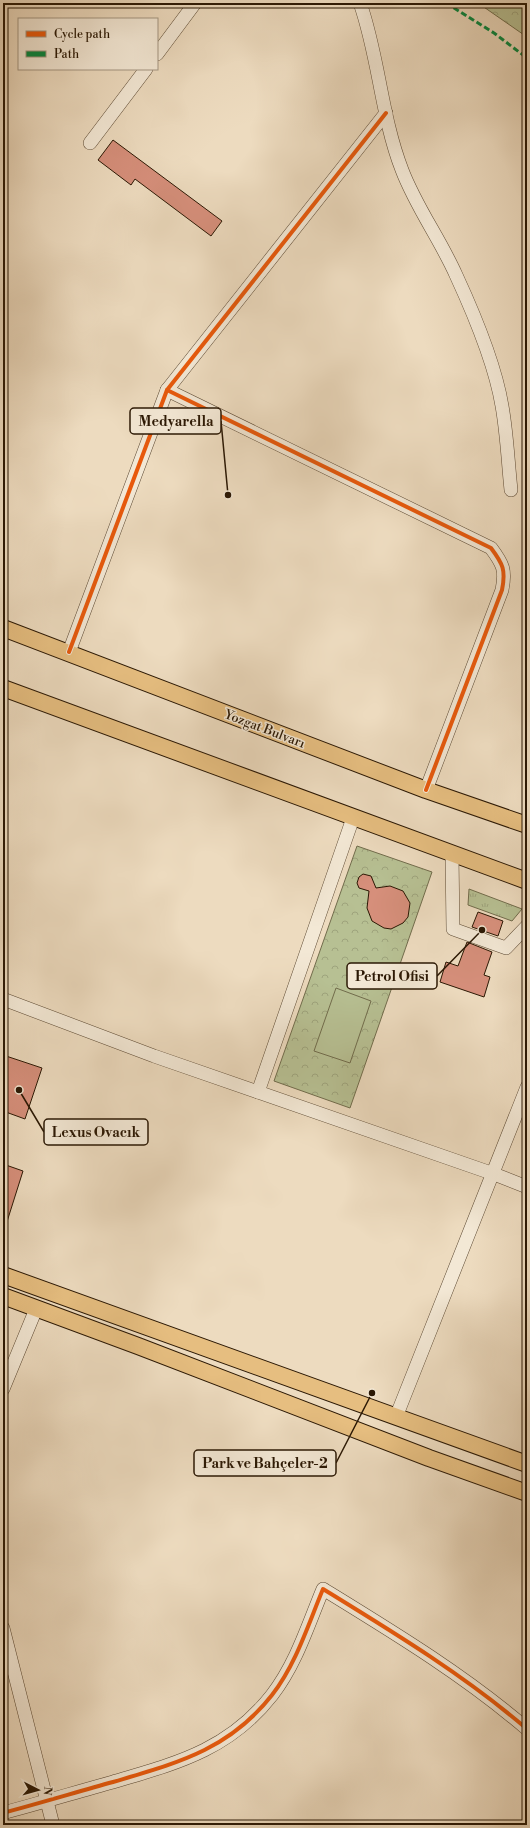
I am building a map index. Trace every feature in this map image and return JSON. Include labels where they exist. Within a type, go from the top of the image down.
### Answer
[{"type":"main road","name":"Yozgat Bulvarı","points":[[3,628],[426,790],[527,825]]},
{"type":"main road","points":[[3,688],[452,855],[527,881]]},
{"type":"main road","points":[[3,1275],[527,1464]]},
{"type":"main road","points":[[3,1296],[138,1346],[429,1458],[527,1493]]},
{"type":"street","points":[[158,53],[195,3]]},
{"type":"street","points":[[360,3],[377,66],[386,112],[402,169],[416,203],[456,275],[496,378],[502,406],[511,490]]},
{"type":"street","points":[[90,143],[145,70]]},
{"type":"street","points":[[69,652],[167,390],[386,112]]},
{"type":"street","points":[[167,390],[491,548],[501,561],[505,574],[502,590],[426,790]]},
{"type":"street","points":[[258,1092],[353,818]]},
{"type":"street","points":[[452,855],[453,929],[506,948],[527,926]]},
{"type":"street","points":[[3,999],[154,1056],[494,1174],[527,1187]]},
{"type":"street","points":[[396,1417],[527,1088]]},
{"type":"street","points":[[3,1389],[36,1309]]},
{"type":"street","points":[[3,1813],[183,1760],[205,1750],[236,1731],[262,1706],[281,1682],[296,1654],[323,1589],[455,1673],[527,1729]]},
{"type":"street","points":[[3,1628],[53,1825]]},
{"type":"green space","points":[[478,3],[527,3],[527,37]]},
{"type":"green space","points":[[357,846],[432,872],[350,1108],[274,1081]]},
{"type":"green space","points":[[469,889],[522,909],[512,921],[468,905]]},
{"type":"green space","points":[[336,988],[371,1001],[350,1063],[314,1051]]},
{"type":"building","points":[[113,140],[222,221],[211,236],[135,179],[131,185],[98,160]]},
{"type":"building","points":[[363,874],[371,876],[376,888],[390,886],[403,891],[410,903],[408,917],[403,923],[391,929],[384,928],[372,921],[367,908],[369,891],[359,888],[357,883],[359,877]]},
{"type":"building","points":[[478,912],[503,921],[498,936],[472,927]]},
{"type":"building","points":[[467,942],[492,952],[484,975],[490,977],[484,997],[440,982],[446,962],[458,966]]},
{"type":"building","points":[[3,1055],[42,1068],[25,1119],[3,1111]]},
{"type":"building","points":[[3,1164],[23,1171],[5,1228],[3,1228]]},
{"type":"marked path","points":[[446,3],[494,33],[527,58]]},
{"type":"cycle path","points":[[69,652],[167,390],[386,113]]},
{"type":"cycle path","points":[[167,390],[491,548],[498,558],[501,563],[504,577],[502,590],[426,790]]},
{"type":"cycle path","points":[[3,1813],[159,1768],[180,1761],[220,1742],[255,1714],[272,1695],[295,1657],[323,1589],[402,1638],[453,1672],[527,1729]]},
{"type":"place","name":"Medyarella","points":[[228,495]]},
{"type":"place","name":"Petrol Ofisi","points":[[482,930]]},
{"type":"place","name":"Lexus Ovacık","points":[[19,1090]]},
{"type":"place","name":"Park ve Bahçeler-2","points":[[372,1393]]}]
